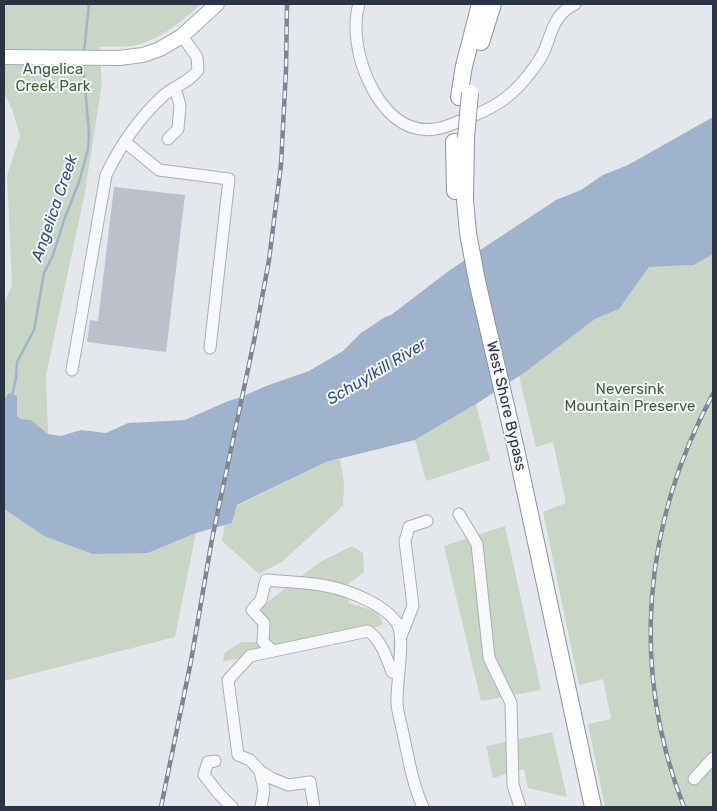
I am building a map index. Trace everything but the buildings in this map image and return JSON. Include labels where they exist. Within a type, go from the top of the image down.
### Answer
[{"type":"highway","name":"West Shore Bypass","points":[[480,4],[464,66],[464,95],[460,140],[460,204],[468,233],[476,281],[582,807]]},
{"type":"highway","name":"West Shore Bypass","points":[[464,95],[493,4]]},
{"type":"highway","name":"West Shore Bypass","points":[[511,452],[593,807]]},
{"type":"main road","points":[[4,57],[127,58],[143,55],[160,49],[182,36],[218,4]]},
{"type":"street","points":[[359,4],[356,32],[360,55],[365,73],[376,98],[390,116],[419,128],[434,129],[487,111],[511,95],[531,72],[545,50],[550,32],[558,18],[568,8],[576,4]]},
{"type":"street","points":[[72,370],[106,175],[114,159],[146,113],[165,94],[196,74],[199,66],[197,57],[182,36]]},
{"type":"street","points":[[168,139],[178,129],[180,106],[175,88]]},
{"type":"street","points":[[125,142],[158,170],[229,179],[228,204],[210,348]]},
{"type":"street","points":[[459,514],[477,544],[488,658],[511,704],[513,785],[520,807]]},
{"type":"street","points":[[401,636],[413,606],[405,541],[409,527],[427,521]]},
{"type":"street","points":[[273,651],[263,642],[264,623],[252,610],[261,600],[266,580],[327,586],[355,594],[391,615],[399,626],[401,636],[398,706],[414,784],[423,807]]},
{"type":"street","points":[[314,807],[310,782],[288,785],[271,778],[260,771],[250,760],[238,755],[228,680],[250,656],[368,631],[376,636],[392,672],[398,674]]},
{"type":"street","points":[[694,779],[713,758]]},
{"type":"street","points":[[215,761],[208,762],[204,775],[232,807]]},
{"type":"street","points":[[260,771],[264,790],[261,807]]},
{"type":"green space","name":"Angelica Creek Park","points":[[4,4],[201,4],[169,30],[151,40],[131,46],[99,47],[102,83],[85,192],[46,375],[48,434],[31,421],[17,416],[9,393],[4,399],[4,303],[12,285],[7,176],[20,136],[12,109],[4,93]]},
{"type":"green space","name":"Neversink Mountain Preserve","points":[[713,254],[713,807],[605,807],[588,724],[611,719],[603,679],[579,685],[543,512],[566,503],[553,442],[536,447],[519,376],[595,319],[619,309],[649,267],[694,265]]},
{"type":"green space","points":[[476,404],[490,460],[426,481],[415,440]]},
{"type":"green space","points":[[340,459],[344,483],[343,506],[283,561],[259,574],[222,541],[225,525],[232,523],[237,506],[326,462]]},
{"type":"green space","points":[[4,509],[44,536],[148,553],[196,533],[175,637],[4,681]]},
{"type":"green space","points":[[505,526],[541,690],[481,701],[444,546]]},
{"type":"green space","points":[[352,546],[363,553],[364,572],[347,585],[349,603],[378,612],[383,624],[377,627],[223,661],[225,652],[242,642],[258,642],[257,610],[320,562]]},
{"type":"green space","points":[[552,732],[567,797],[528,788],[524,769],[493,778],[486,746]]},
{"type":"water","name":"Schuylkill River","points":[[713,117],[713,254],[694,265],[649,267],[619,309],[595,319],[524,373],[415,440],[326,462],[237,505],[232,523],[196,533],[148,553],[93,554],[44,536],[4,509],[4,399],[9,393],[17,396],[17,416],[21,419],[31,420],[48,434],[61,436],[81,430],[106,433],[128,423],[185,420],[228,401],[309,371],[343,351],[361,333],[391,315],[450,270],[556,200],[581,190],[603,175],[628,165]]},
{"type":"waterway","name":"Angelica Creek","points":[[84,52],[89,4]]},
{"type":"waterway","name":"Angelica Creek","points":[[12,396],[17,362],[34,330],[44,273],[53,255],[79,182],[88,149],[89,133],[83,63]]},
{"type":"railway","points":[[161,807],[191,661],[212,539],[254,341],[269,260],[281,165],[287,4]]},
{"type":"railway","points":[[684,807],[667,755],[656,702],[651,650],[652,597],[659,545],[671,494],[689,443],[713,394]]}]
